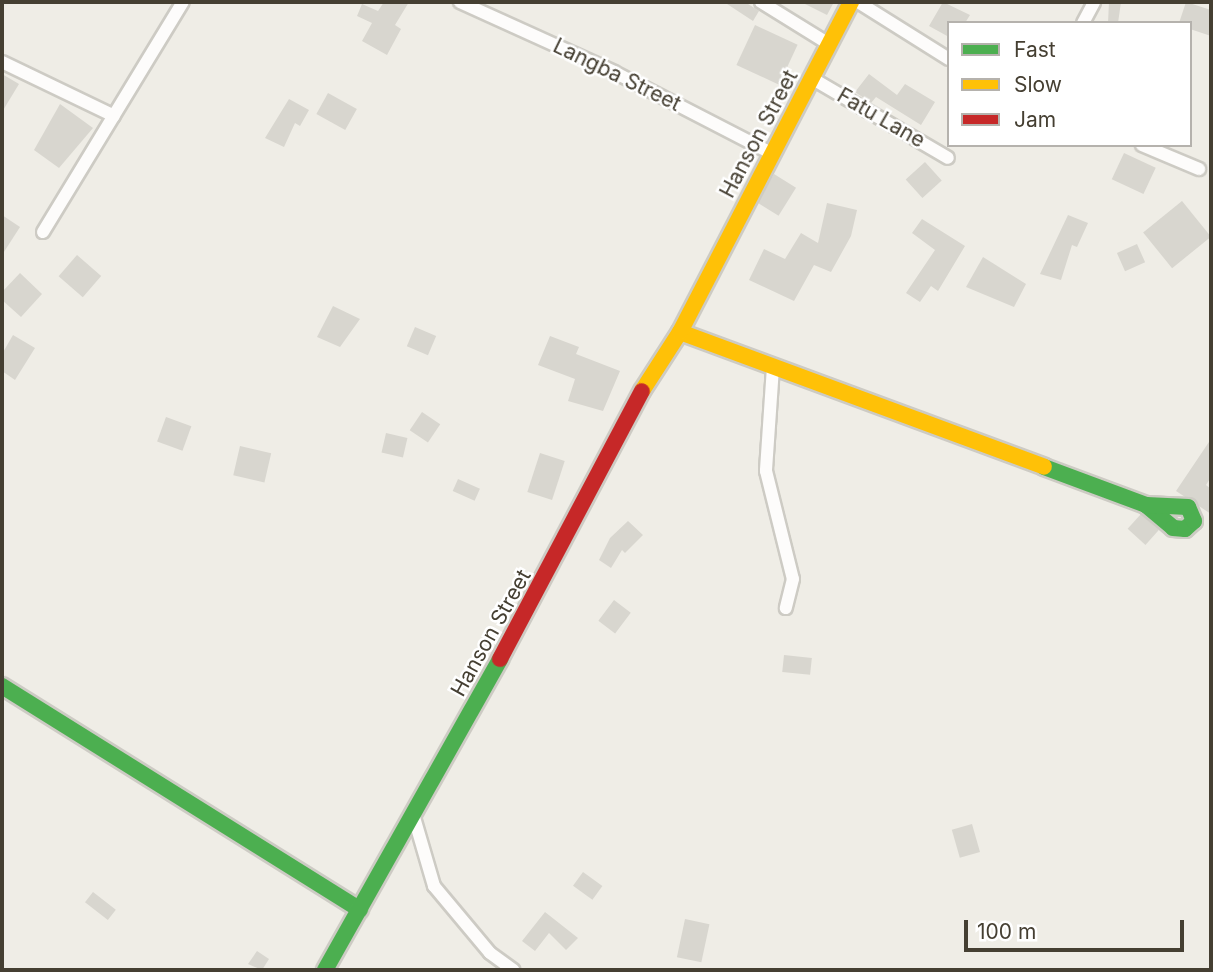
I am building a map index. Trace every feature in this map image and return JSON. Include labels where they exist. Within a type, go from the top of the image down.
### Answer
[{"type":"street","points":[[43,232],[183,2]]},
{"type":"street","name":"Langba Street","points":[[460,2],[614,72],[771,153]]},
{"type":"street","points":[[761,2],[829,44]]},
{"type":"street","name":"Hanson Street","points":[[325,970],[549,572],[653,369],[680,332],[851,2]]},
{"type":"street","points":[[858,2],[947,58]]},
{"type":"street","points":[[1084,21],[1094,2]]},
{"type":"street","points":[[2,62],[114,116]]},
{"type":"street","name":"Fatu Lane","points":[[813,79],[948,158]]},
{"type":"street","points":[[1147,147],[1199,169]]},
{"type":"street","points":[[680,332],[1146,505]]},
{"type":"street","points":[[773,367],[766,471],[789,552],[793,579],[786,608]]},
{"type":"street","points":[[2,686],[360,910]]},
{"type":"street","points":[[413,814],[435,886],[489,953],[513,970]]},
{"type":"building","points":[[384,2],[409,2],[395,25],[401,29],[387,55],[362,41],[372,23],[357,16],[362,4],[378,11]]},
{"type":"building","points":[[724,2],[745,2],[759,11],[753,21]]},
{"type":"building","points":[[801,2],[834,2],[827,15]]},
{"type":"building","points":[[943,2],[970,15],[966,21],[947,21],[947,36],[929,26]]},
{"type":"building","points":[[1109,2],[1121,2],[1118,21],[1108,21]]},
{"type":"building","points":[[1186,2],[1211,10],[1211,36],[1192,30],[1192,21],[1180,21]]},
{"type":"building","points":[[755,25],[798,45],[779,85],[736,65]]},
{"type":"building","points":[[2,74],[19,84],[2,112]]},
{"type":"building","points":[[869,74],[897,95],[905,84],[935,102],[921,125],[876,97],[871,103],[855,92]]},
{"type":"building","points":[[328,93],[357,109],[345,130],[316,114]]},
{"type":"building","points":[[289,99],[309,110],[300,126],[295,123],[284,147],[265,138]]},
{"type":"building","points":[[60,104],[93,128],[59,168],[34,150]]},
{"type":"building","points":[[1124,153],[1156,168],[1143,194],[1112,179]]},
{"type":"building","points":[[925,162],[942,181],[922,198],[906,179]]},
{"type":"building","points":[[774,174],[796,188],[779,216],[757,202]]},
{"type":"building","points":[[1182,201],[1211,237],[1172,268],[1143,232]]},
{"type":"building","points":[[827,203],[857,210],[851,236],[831,272],[814,265],[794,301],[749,280],[764,249],[785,259],[801,233],[818,243]]},
{"type":"building","points":[[2,215],[20,227],[2,255]]},
{"type":"building","points":[[1068,215],[1088,223],[1077,247],[1072,245],[1061,280],[1040,274]]},
{"type":"building","points":[[922,219],[965,246],[938,291],[931,286],[920,302],[906,293],[935,250],[912,233]]},
{"type":"building","points":[[1137,244],[1145,262],[1125,271],[1117,253]]},
{"type":"building","points":[[77,255],[101,276],[83,297],[59,276]]},
{"type":"building","points":[[983,257],[1026,284],[1014,307],[966,287]]},
{"type":"building","points":[[20,273],[42,294],[21,317],[2,300],[2,292]]},
{"type":"building","points":[[333,306],[360,319],[340,347],[317,337]]},
{"type":"building","points":[[415,327],[436,336],[428,355],[407,346]]},
{"type":"building","points":[[13,335],[35,348],[15,380],[2,371],[2,354]]},
{"type":"building","points":[[550,336],[579,347],[576,354],[620,371],[603,411],[568,401],[575,379],[538,365]]},
{"type":"building","points":[[422,412],[440,424],[428,443],[410,430]]},
{"type":"building","points":[[166,417],[191,426],[182,451],[157,441]]},
{"type":"building","points":[[386,433],[407,438],[403,457],[382,452]]},
{"type":"building","points":[[1211,439],[1211,477],[1206,485],[1211,489],[1211,514],[1176,491]]},
{"type":"building","points":[[240,446],[271,453],[264,482],[233,475]]},
{"type":"building","points":[[540,453],[565,461],[552,500],[527,492]]},
{"type":"building","points":[[458,479],[480,489],[475,501],[453,491]]},
{"type":"building","points":[[1141,514],[1159,530],[1145,545],[1128,529]]},
{"type":"building","points":[[628,521],[643,535],[625,553],[622,550],[611,568],[599,560],[610,538]]},
{"type":"building","points":[[614,600],[631,613],[615,633],[598,621]]},
{"type":"building","points":[[784,655],[812,658],[810,675],[782,672]]},
{"type":"building","points":[[972,824],[980,852],[960,858],[952,830]]},
{"type":"building","points":[[583,872],[602,886],[592,900],[573,886]]},
{"type":"building","points":[[93,892],[116,910],[108,920],[85,902]]},
{"type":"building","points":[[545,912],[578,938],[566,950],[549,933],[535,951],[522,941]]},
{"type":"building","points":[[685,919],[709,924],[701,962],[677,957]]},
{"type":"building","points":[[257,951],[269,959],[262,970],[248,964]]},
{"type":"traffic: fast","points":[[1044,467],[1146,505],[1173,528],[1185,529],[1194,521],[1188,507],[1146,505]]},
{"type":"traffic: fast","points":[[325,970],[500,659]]},
{"type":"traffic: fast","points":[[2,686],[360,910]]},
{"type":"traffic: slow","points":[[642,391],[680,332],[851,2]]},
{"type":"traffic: slow","points":[[680,332],[1044,467]]},
{"type":"traffic: jam","points":[[500,659],[642,391]]}]
